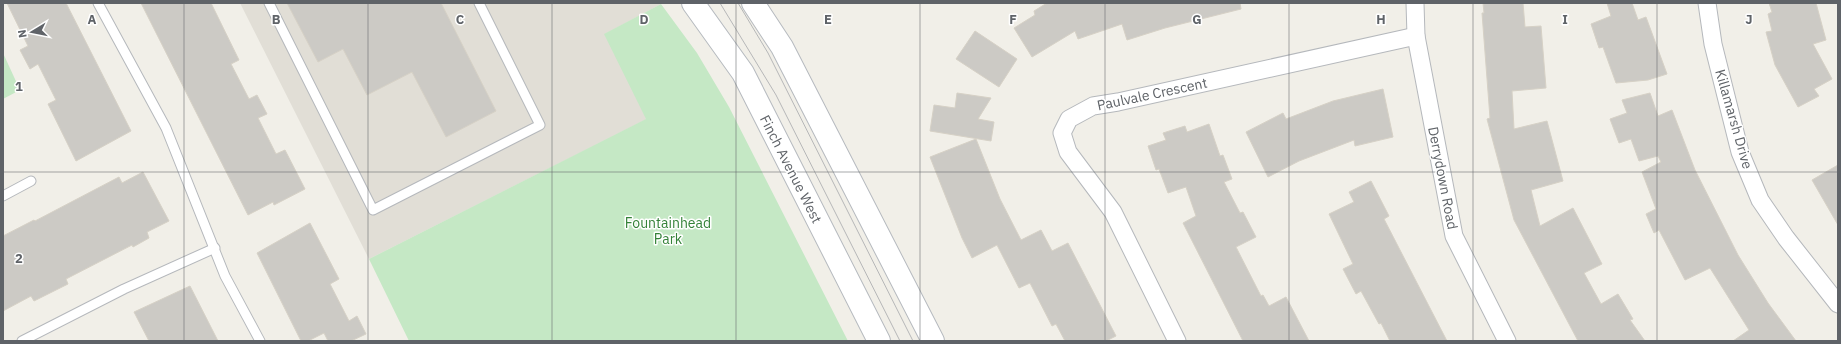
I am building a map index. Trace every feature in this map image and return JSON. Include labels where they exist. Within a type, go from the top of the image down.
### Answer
[{"type":"main road","name":"Finch Avenue West","points":[[693,3],[743,73],[879,341]]},
{"type":"main road","points":[[753,3],[782,47],[933,341]]},
{"type":"street","name":"Derrydown Road","points":[[1415,3],[1416,36],[1454,236],[1507,341]]},
{"type":"street","name":"Killamarsh Drive","points":[[1707,3],[1713,44],[1740,152],[1760,200],[1786,238],[1838,304]]},
{"type":"street","name":"Paulvale Crescent","points":[[1177,341],[1113,212],[1068,152],[1062,133],[1069,119],[1093,106],[1118,102],[1416,36]]},
{"type":"lane","points":[[98,3],[166,128],[225,276],[260,341]]},
{"type":"lane","points":[[269,3],[373,210],[540,125],[479,3]]},
{"type":"lane","points":[[3,196],[31,181]]},
{"type":"lane","points":[[22,341],[124,289],[215,248]]},
{"type":"shaded area","points":[[240,3],[660,3],[661,4],[605,34],[647,119],[369,259]]},
{"type":"green space","name":"Fountainhead Park","points":[[661,4],[697,53],[729,107],[848,341],[409,341],[369,259],[646,119],[604,34]]},
{"type":"green space","points":[[3,53],[20,90],[3,99]]},
{"type":"building","points":[[7,3],[66,3],[131,131],[76,161],[48,104],[56,100],[38,64],[30,69],[20,50],[28,46]]},
{"type":"building","points":[[141,3],[211,3],[239,60],[231,64],[249,99],[257,95],[267,114],[258,118],[276,154],[285,150],[305,189],[274,205],[273,202],[248,215]]},
{"type":"building","points":[[287,3],[441,3],[496,111],[446,137],[412,72],[367,95],[343,49],[318,62]]},
{"type":"building","points":[[1047,3],[1240,3],[1241,9],[1165,28],[1127,40],[1122,24],[1078,39],[1075,31],[1032,57],[1014,28],[1035,15],[1034,11]]},
{"type":"building","points":[[1483,3],[1523,3],[1525,27],[1541,26],[1546,88],[1512,91],[1514,129],[1547,121],[1563,181],[1531,190],[1540,226],[1573,208],[1602,264],[1584,273],[1601,304],[1618,294],[1633,319],[1630,320],[1645,341],[1578,341],[1514,220],[1487,119],[1490,118],[1482,13],[1484,13]]},
{"type":"building","points":[[1607,3],[1632,3],[1638,20],[1646,17],[1667,74],[1648,80],[1616,83],[1603,47],[1599,48],[1591,24],[1611,16]]},
{"type":"building","points":[[1769,3],[1816,3],[1826,40],[1813,44],[1832,79],[1814,89],[1819,96],[1798,107],[1775,65],[1766,32],[1772,31],[1768,14],[1772,12]]},
{"type":"building","points":[[975,31],[1017,59],[999,87],[956,59]]},
{"type":"building","points":[[1383,89],[1393,137],[1355,146],[1354,140],[1299,161],[1268,177],[1246,132],[1283,113],[1286,119],[1333,101]]},
{"type":"building","points":[[957,93],[991,98],[978,119],[994,122],[991,141],[930,131],[934,105],[955,108]]},
{"type":"building","points":[[1650,93],[1658,116],[1672,110],[1695,170],[1738,255],[1768,303],[1796,341],[1733,341],[1749,330],[1710,268],[1685,280],[1659,230],[1654,233],[1646,214],[1656,209],[1642,172],[1661,162],[1658,156],[1639,161],[1631,139],[1619,143],[1610,119],[1627,113],[1622,100]]},
{"type":"building","points":[[1209,124],[1220,156],[1223,155],[1232,179],[1224,182],[1240,213],[1243,212],[1256,237],[1236,247],[1261,296],[1263,295],[1269,306],[1286,297],[1309,341],[1243,341],[1183,223],[1196,216],[1186,187],[1168,193],[1159,169],[1156,170],[1148,146],[1166,140],[1163,133],[1185,126],[1187,132]]},
{"type":"building","points":[[976,139],[1000,199],[1021,240],[1041,230],[1052,251],[1068,243],[1116,336],[1106,341],[1065,341],[1056,324],[1052,326],[1030,283],[1019,288],[997,245],[972,258],[962,238],[930,157]]},
{"type":"building","points":[[1838,165],[1838,225],[1812,180]]},
{"type":"building","points":[[143,172],[169,221],[147,232],[149,238],[133,247],[132,245],[66,279],[68,284],[34,301],[31,296],[3,311],[3,236],[119,177],[122,183]]},
{"type":"building","points":[[1371,181],[1389,216],[1384,219],[1447,341],[1390,341],[1381,323],[1379,324],[1361,291],[1356,294],[1343,269],[1353,264],[1329,214],[1354,202],[1349,192]]},
{"type":"building","points":[[310,223],[339,279],[330,284],[349,321],[357,316],[366,334],[351,341],[328,341],[324,333],[308,341],[301,341],[257,253]]},
{"type":"building","points":[[190,286],[218,341],[149,341],[134,312]]},
{"type":"tram line","points":[[720,3],[776,95],[900,341]]},
{"type":"tram line","points":[[738,3],[768,53],[913,341]]}]
